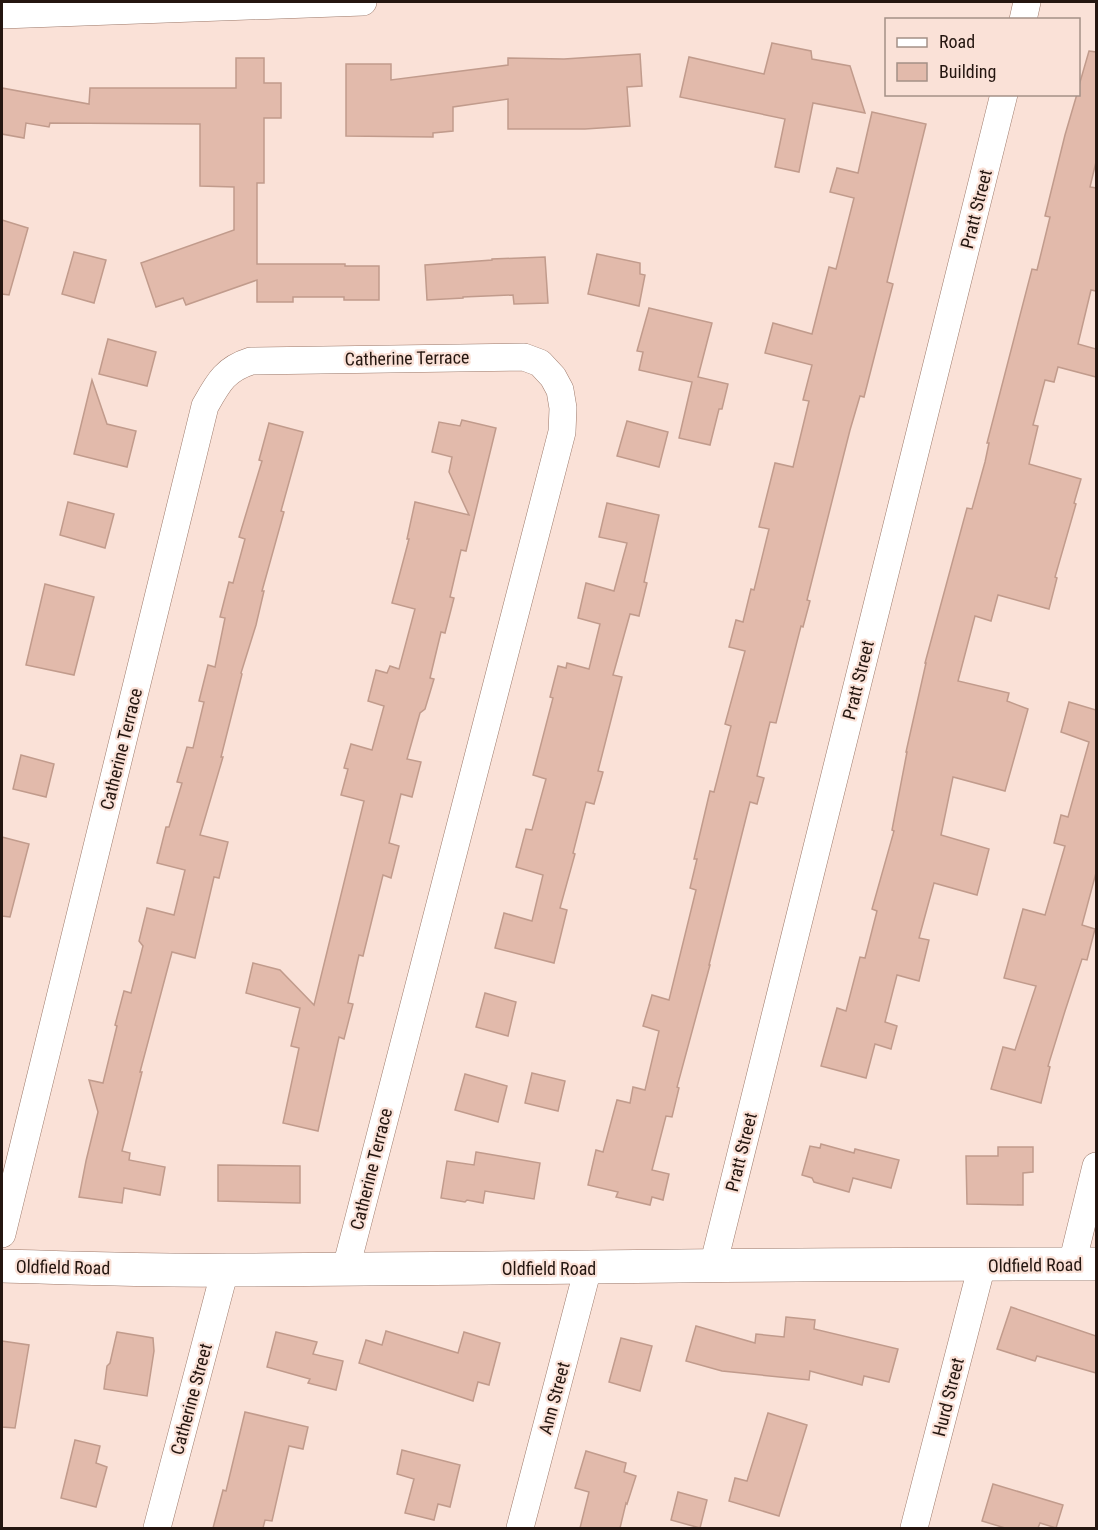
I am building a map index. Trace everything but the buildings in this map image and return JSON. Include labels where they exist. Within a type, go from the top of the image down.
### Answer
[{"type":"street","points":[[2,15],[363,2]]},
{"type":"street","points":[[1023,18],[1027,2]]},
{"type":"street","name":"Pratt Street","points":[[713,1266],[1004,96]]},
{"type":"street","name":"Catherine Terrace","points":[[2,1234],[205,406],[215,388],[237,365],[251,361],[524,357],[540,363],[553,377],[560,390],[563,408],[562,432],[346,1268]]},
{"type":"street","points":[[1084,1264],[1096,1166]]},
{"type":"street","name":"Oldfield Road","points":[[2,1266],[225,1270],[1084,1264]]},
{"type":"street","name":"Hurd Street","points":[[914,1528],[982,1265]]},
{"type":"street","name":"Ann Street","points":[[520,1528],[588,1268]]},
{"type":"street","name":"Catherine Street","points":[[157,1528],[225,1270]]}]
